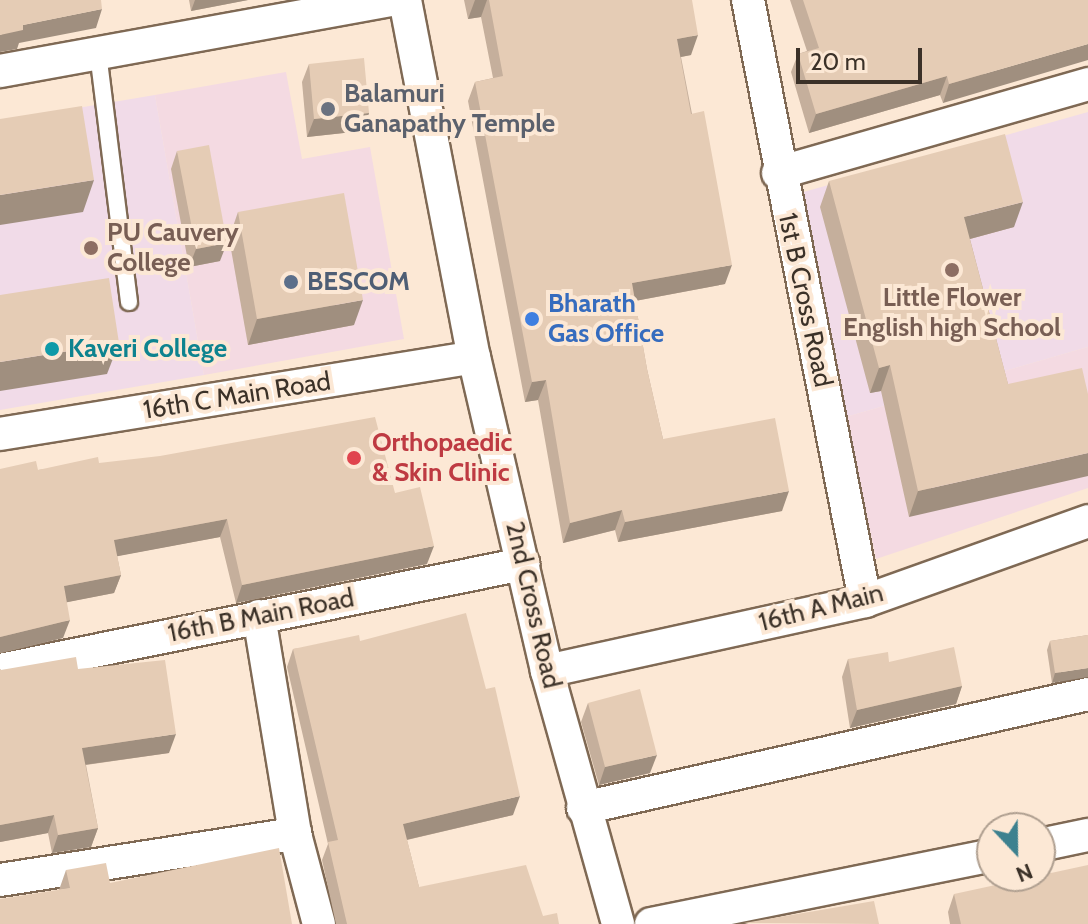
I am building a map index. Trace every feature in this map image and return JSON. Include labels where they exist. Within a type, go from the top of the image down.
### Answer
[{"type":"street","points":[[0,71],[392,0]]},
{"type":"street","name":"2nd Cross Road","points":[[405,0],[474,357],[547,671],[618,924]]},
{"type":"street","name":"1st B Cross Road","points":[[748,0],[778,173],[865,601]]},
{"type":"street","points":[[778,173],[1088,84]]},
{"type":"street","name":"16th C Main Road","points":[[0,434],[474,357]]},
{"type":"street","name":"16th A Main","points":[[547,671],[865,601],[1088,521]]},
{"type":"street","name":"16th B Main Road","points":[[0,670],[523,564]]},
{"type":"street","points":[[259,616],[295,834],[319,924]]},
{"type":"street","points":[[583,808],[1088,694]]},
{"type":"street","points":[[0,880],[295,834]]},
{"type":"street","points":[[1056,842],[1088,835]]},
{"type":"street","points":[[651,924],[976,858]]},
{"type":"lane","points":[[98,53],[129,302]]},
{"type":"shaded area","points":[[286,72],[302,159],[370,147],[404,339],[204,375],[155,95]]},
{"type":"shaded area","name":"PU Cauvery College","points":[[155,95],[204,375],[0,410],[0,121]]},
{"type":"shaded area","name":"Little Flower English high School","points":[[1088,112],[1088,347],[846,417],[800,193]]},
{"type":"shaded area","points":[[1088,347],[1088,488],[876,559],[846,417]]},
{"type":"building","points":[[0,0],[101,0],[102,9],[23,25],[23,30],[0,35]]},
{"type":"building","points":[[489,0],[692,0],[698,35],[677,39],[691,114],[704,111],[732,265],[632,283],[647,369],[663,439],[775,418],[789,491],[625,522],[622,510],[570,523],[546,380],[532,382],[475,82],[503,76]]},
{"type":"building","points":[[803,0],[1088,0],[1088,44],[949,84],[947,76],[816,114],[798,54],[819,48]]},
{"type":"building","points":[[364,58],[369,113],[314,119],[309,64]]},
{"type":"building","points":[[82,106],[94,180],[0,195],[0,119]]},
{"type":"building","points":[[1005,134],[1023,202],[964,217],[1008,384],[1082,368],[1088,394],[1088,453],[918,491],[890,365],[879,368],[829,181]]},
{"type":"building","points":[[209,145],[227,243],[196,249],[177,151]]},
{"type":"building","name":"BESCOM","points":[[344,193],[363,300],[257,319],[238,212]]},
{"type":"building","points":[[109,278],[119,343],[0,362],[0,295]]},
{"type":"building","points":[[375,417],[395,493],[420,487],[434,546],[242,585],[227,519],[114,540],[121,575],[64,586],[70,620],[0,637],[0,469],[36,461],[38,470],[98,457],[99,463],[160,456]]},
{"type":"building","points":[[466,613],[486,689],[495,687],[520,796],[403,824],[419,887],[526,865],[543,916],[557,913],[559,924],[347,924],[328,842],[338,840],[293,649],[359,635],[360,641]]},
{"type":"building","points":[[1088,635],[1088,668],[1055,673],[1050,641]]},
{"type":"building","points":[[954,647],[962,686],[857,710],[848,659],[888,652],[889,662]]},
{"type":"building","points":[[76,657],[78,669],[165,660],[176,734],[82,748],[98,828],[58,835],[54,815],[0,825],[0,669]]},
{"type":"building","points":[[640,689],[657,755],[605,767],[588,703]]},
{"type":"building","points":[[279,848],[292,924],[0,924],[0,899],[70,888],[66,870],[106,863],[110,883]]},
{"type":"building","points":[[1088,865],[1088,924],[961,924],[954,894],[976,889],[976,892],[1056,892],[1056,872]]},
{"type":"building","points":[[874,901],[879,924],[744,923]]},
{"type":"place","name":"Balamuri Ganapathy Temple","points":[[328,109]]},
{"type":"place","name":"PU Cauvery College","points":[[91,248]]},
{"type":"place","name":"Little Flower English high School","points":[[952,270]]},
{"type":"place","name":"BESCOM","points":[[291,282]]},
{"type":"place","name":"Bharath Gas Office","points":[[532,319]]},
{"type":"place","name":"Kaveri College","points":[[52,349]]},
{"type":"place","name":"Orthopaedic & Skin Clinic","points":[[354,458]]}]
